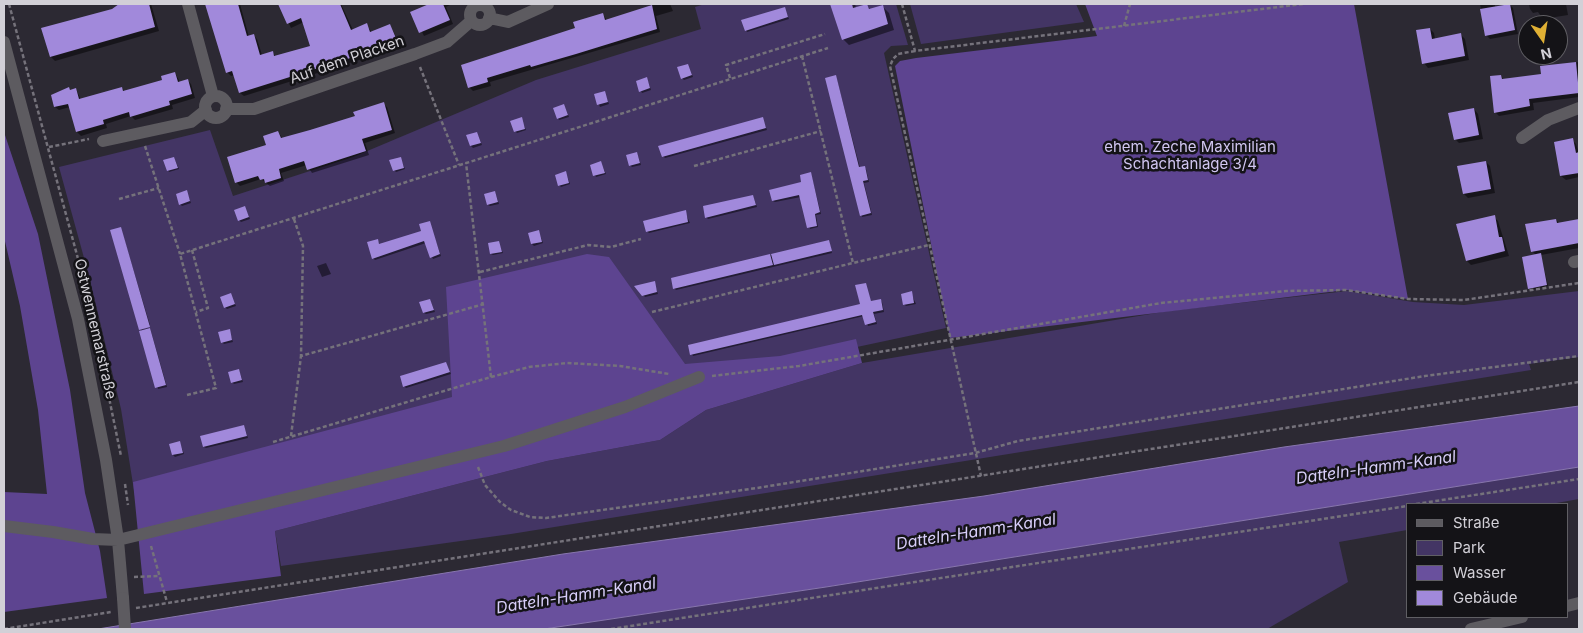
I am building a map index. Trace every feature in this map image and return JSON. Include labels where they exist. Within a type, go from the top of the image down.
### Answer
[{"type":"street","points":[[188,4],[213,96]]},
{"type":"street","points":[[489,18],[508,22],[548,4]]},
{"type":"street","points":[[475,5],[487,8],[489,18],[481,25],[471,21],[470,14],[475,5]]},
{"type":"street","name":"Auf dem Placken","points":[[206,110],[209,115],[216,117],[221,116],[226,109],[254,109],[447,42],[471,21]]},
{"type":"street","name":"Ostwennemarstraße","points":[[4,42],[78,319],[106,460],[118,540],[125,629]]},
{"type":"street","points":[[213,96],[223,99],[226,109]]},
{"type":"street","points":[[103,140],[191,122],[206,110],[206,102],[213,96]]},
{"type":"street","points":[[1522,138],[1548,120],[1579,108]]},
{"type":"street","points":[[4,526],[93,539],[118,540],[504,446],[625,407],[698,377]]},
{"type":"street","points":[[1471,629],[1518,618]]},
{"type":"path","points":[[902,4],[915,51]]},
{"type":"path","points":[[1124,26],[1130,4]]},
{"type":"path","points":[[980,476],[890,66],[893,59],[898,54],[915,51],[1303,4]]},
{"type":"path","points":[[730,78],[726,65],[825,34]]},
{"type":"path","points":[[180,254],[828,48]]},
{"type":"path","points":[[415,54],[459,165]]},
{"type":"path","points":[[802,56],[853,263]]},
{"type":"path","points":[[694,166],[821,131]]},
{"type":"path","points":[[141,133],[180,254],[216,388],[187,395]]},
{"type":"path","points":[[49,147],[98,138],[103,140]]},
{"type":"path","points":[[466,163],[484,304],[491,377]]},
{"type":"path","points":[[119,199],[158,188]]},
{"type":"path","points":[[291,437],[301,356],[303,246],[294,219]]},
{"type":"path","points":[[480,272],[588,245],[611,247],[641,239]]},
{"type":"path","points":[[652,312],[930,245]]},
{"type":"path","points":[[192,250],[208,308],[196,312]]},
{"type":"path","points":[[698,377],[799,366],[950,338],[1161,303],[1286,291],[1346,290],[1408,299],[1447,300],[1579,283]]},
{"type":"path","points":[[301,356],[484,304]]},
{"type":"path","points":[[472,454],[485,485],[500,502],[511,510],[530,517],[546,518],[757,488],[975,453],[1018,441],[1425,376],[1579,356]]},
{"type":"path","points":[[273,442],[529,367],[567,363],[620,366],[670,374]]},
{"type":"path","points":[[131,608],[1579,382]]},
{"type":"path","points":[[1423,503],[1579,479]]},
{"type":"path","points":[[611,629],[1406,506]]},
{"type":"path","points":[[150,541],[167,602]]},
{"type":"path","points":[[139,577],[160,576]]},
{"type":"path","points":[[4,629],[113,612]]},
{"type":"green space","points":[[705,4],[896,4],[908,45],[891,46],[884,53],[946,328],[796,360],[140,528],[121,409],[89,276],[59,167],[210,130],[233,196],[353,157],[536,80],[701,29],[695,7]]},
{"type":"green space","points":[[910,4],[1076,4],[1084,22],[921,44]]},
{"type":"green space","name":"ehem. Zeche Maximilian Schachtanlage 3/4","points":[[1085,4],[1354,4],[1408,299],[1346,290],[950,338],[895,66],[900,61],[916,58],[1097,36]]},
{"type":"green space","points":[[4,132],[38,234],[70,390],[85,493],[100,551],[107,598],[4,612],[4,492],[47,494],[38,410],[20,306],[4,237]]},
{"type":"green space","points":[[587,254],[609,257],[685,364],[780,356],[856,339],[862,363],[706,410],[660,440],[547,461],[275,531],[281,576],[144,594],[133,482],[452,397],[446,287]]},
{"type":"green space","points":[[1347,291],[1413,302],[1464,305],[1579,291],[1579,357],[1529,364],[1531,370],[511,534],[281,566],[275,531],[547,461],[660,440],[706,410],[862,363],[1168,311]]},
{"type":"green space","points":[[1579,467],[1579,499],[1557,503],[1406,503],[1406,530],[1339,542],[1348,582],[1267,629],[544,629],[826,587]]},
{"type":"water","name":"Datteln-Hamm-Kanal","points":[[1579,406],[1579,467],[826,587],[544,629],[98,629],[563,554],[984,496],[1284,447]]},
{"type":"building","points":[[119,4],[149,4],[155,27],[50,57],[41,28],[112,9]]},
{"type":"building","points":[[205,4],[238,4],[247,36],[254,34],[260,55],[273,51],[274,56],[310,46],[301,18],[287,24],[278,4],[340,4],[351,30],[367,23],[370,32],[390,24],[398,43],[239,93],[232,71],[226,73]]},
{"type":"building","points":[[429,4],[443,4],[450,20],[419,33],[410,12]]},
{"type":"building","points":[[830,4],[852,4],[853,8],[867,4],[869,9],[883,5],[888,24],[842,40]]},
{"type":"building","points":[[1510,4],[1515,30],[1485,36],[1480,9]]},
{"type":"building","points":[[652,5],[657,29],[531,67],[530,65],[487,78],[488,82],[468,88],[461,65],[575,28],[573,22],[603,13],[605,20]]},
{"type":"building","points":[[785,7],[788,17],[745,31],[741,20]]},
{"type":"building","points":[[1430,28],[1432,39],[1461,33],[1465,56],[1422,64],[1416,30]]},
{"type":"building","points":[[1576,62],[1579,93],[1529,99],[1530,106],[1494,113],[1490,76],[1501,75],[1502,79],[1541,74],[1540,66],[1568,65],[1568,63]]},
{"type":"building","points":[[688,64],[692,75],[681,79],[677,67]]},
{"type":"building","points":[[175,72],[178,82],[188,79],[192,94],[169,101],[170,105],[130,117],[129,112],[103,120],[104,124],[76,132],[68,104],[54,107],[51,95],[69,87],[70,90],[76,88],[79,99],[122,87],[123,91],[162,80],[161,76]]},
{"type":"building","points":[[836,75],[859,167],[865,166],[868,180],[863,181],[871,213],[860,216],[825,78]]},
{"type":"building","points":[[647,77],[650,88],[639,92],[636,81]]},
{"type":"building","points":[[605,91],[608,102],[597,105],[594,94]]},
{"type":"building","points":[[384,102],[392,130],[362,139],[366,151],[307,170],[304,161],[279,169],[281,178],[265,183],[264,179],[260,180],[258,176],[235,183],[227,157],[266,145],[263,136],[278,131],[281,138],[310,130],[355,116],[353,112]]},
{"type":"building","points":[[564,104],[568,115],[557,119],[553,108]]},
{"type":"building","points":[[1474,108],[1479,135],[1454,140],[1448,113]]},
{"type":"building","points":[[522,117],[525,129],[514,132],[510,121]]},
{"type":"building","points":[[763,117],[766,128],[662,157],[658,146]]},
{"type":"building","points":[[477,132],[481,143],[470,146],[466,135]]},
{"type":"building","points":[[1573,138],[1576,153],[1579,152],[1579,173],[1560,176],[1554,142]]},
{"type":"building","points":[[637,152],[640,163],[629,166],[626,155]]},
{"type":"building","points":[[174,157],[178,168],[167,171],[163,160]]},
{"type":"building","points":[[401,157],[404,168],[393,171],[389,160]]},
{"type":"building","points":[[601,161],[605,173],[593,176],[590,165]]},
{"type":"building","points":[[1486,161],[1491,189],[1463,194],[1457,166]]},
{"type":"building","points":[[566,171],[569,183],[558,186],[555,175]]},
{"type":"building","points":[[811,172],[820,212],[815,214],[817,226],[807,228],[799,195],[772,201],[769,190],[801,182],[800,175]]},
{"type":"building","points":[[187,190],[190,201],[179,205],[176,194]]},
{"type":"building","points":[[495,191],[498,202],[487,205],[484,194]]},
{"type":"building","points":[[753,195],[756,205],[705,218],[703,206]]},
{"type":"building","points":[[245,206],[249,217],[238,221],[234,210]]},
{"type":"building","points":[[686,210],[688,222],[646,232],[643,221]]},
{"type":"building","points":[[1495,215],[1499,237],[1502,237],[1505,251],[1466,261],[1456,224]]},
{"type":"building","points":[[1556,219],[1557,223],[1579,219],[1579,243],[1531,252],[1525,224]]},
{"type":"building","points":[[430,221],[440,254],[430,258],[424,241],[372,259],[367,242],[378,239],[379,244],[421,231],[419,224]]},
{"type":"building","points":[[121,227],[150,327],[139,330],[110,230]]},
{"type":"building","points":[[539,230],[542,242],[531,244],[528,233]]},
{"type":"building","points":[[829,240],[832,251],[774,265],[771,254]]},
{"type":"building","points":[[499,241],[502,252],[490,254],[488,243]]},
{"type":"building","points":[[1541,253],[1547,285],[1528,289],[1522,257]]},
{"type":"building","points":[[770,254],[773,265],[673,289],[671,278]]},
{"type":"building","points":[[655,281],[657,292],[642,296],[634,286]]},
{"type":"building","points":[[866,283],[871,301],[881,299],[883,310],[873,312],[876,322],[865,325],[862,315],[690,355],[688,345],[860,304],[855,285]]},
{"type":"building","points":[[912,291],[914,303],[903,305],[901,294]]},
{"type":"building","points":[[231,293],[235,304],[224,308],[220,297]]},
{"type":"building","points":[[430,299],[434,310],[423,313],[419,302]]},
{"type":"building","points":[[150,328],[166,385],[155,388],[139,331]]},
{"type":"building","points":[[230,329],[232,340],[221,343],[218,332]]},
{"type":"building","points":[[446,362],[450,372],[403,387],[400,376]]},
{"type":"building","points":[[239,369],[242,380],[231,383],[228,372]]},
{"type":"building","points":[[244,425],[247,436],[203,447],[200,436]]},
{"type":"building","points":[[180,441],[183,453],[172,455],[169,444]]}]
